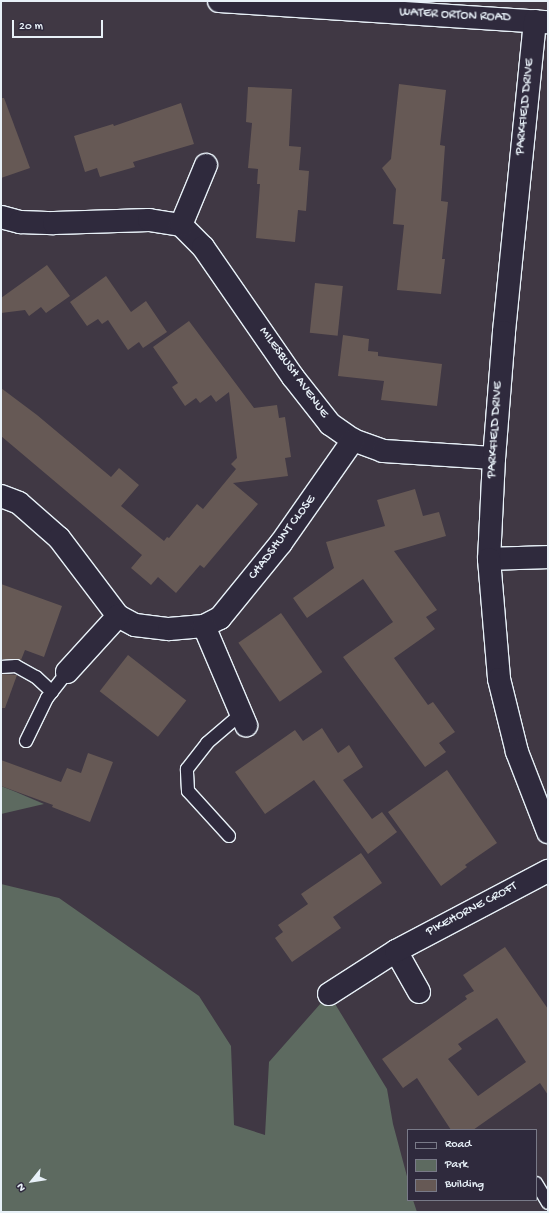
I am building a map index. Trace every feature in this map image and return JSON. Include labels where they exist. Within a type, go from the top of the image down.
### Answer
[{"type":"street","name":"WATER ORTON ROAD","points":[[219,1],[541,22]]},
{"type":"street","name":"PARKFIELD DRIVE","points":[[541,22],[494,458],[489,559],[500,679],[517,752],[548,832]]},
{"type":"street","points":[[1,217],[20,222],[54,223],[149,220],[181,225],[206,165]]},
{"type":"street","name":"MILESBUSH AVENUE","points":[[181,225],[203,247],[293,377],[330,424],[353,440],[383,451],[494,458]]},
{"type":"street","name":"CHADSHUNT CLOSE","points":[[1,496],[19,503],[60,538],[118,616],[136,625],[169,629],[204,626],[220,618],[281,544],[353,440]]},
{"type":"street","points":[[489,559],[548,557]]},
{"type":"street","points":[[67,672],[118,616]]},
{"type":"street","points":[[204,626],[244,720]]},
{"type":"street","name":"PIKEHORNE CROFT","points":[[329,994],[396,951],[548,871]]},
{"type":"street","points":[[396,951],[419,992]]},
{"type":"lane","points":[[1,667],[16,666],[36,677],[52,692]]},
{"type":"lane","points":[[26,740],[52,692],[67,672]]},
{"type":"lane","points":[[229,836],[188,791],[187,769],[207,743],[244,720]]},
{"type":"lane","points":[[537,1185],[548,1203]]},
{"type":"green space","points":[[1,786],[16,792],[44,804],[1,814]]},
{"type":"green space","points":[[1,884],[59,898],[199,996],[231,1046],[234,1125],[265,1135],[269,1062],[329,994],[387,1089],[393,1124],[407,1176],[407,1201],[413,1201],[417,1212],[1,1212]]},
{"type":"building","points":[[399,84],[446,90],[440,145],[445,146],[441,201],[448,202],[442,259],[445,259],[441,294],[397,290],[404,225],[393,224],[396,189],[382,168],[391,159]]},
{"type":"building","points":[[248,87],[292,89],[289,146],[301,147],[299,170],[309,171],[306,211],[298,210],[295,242],[256,238],[260,184],[257,184],[258,169],[248,168],[252,123],[246,122]]},
{"type":"building","points":[[1,98],[4,98],[30,168],[1,178]]},
{"type":"building","points":[[181,103],[194,144],[133,162],[135,167],[100,177],[97,168],[85,172],[74,136],[113,124],[114,126]]},
{"type":"building","points":[[47,265],[70,296],[46,313],[41,307],[29,316],[25,310],[1,313],[1,298]]},
{"type":"building","points":[[106,276],[131,312],[146,301],[167,332],[143,348],[139,342],[128,350],[108,320],[102,324],[98,319],[87,326],[70,302]]},
{"type":"building","points":[[315,283],[343,286],[338,336],[310,333]]},
{"type":"building","points":[[189,321],[254,408],[277,405],[279,418],[285,417],[291,457],[285,458],[288,476],[233,483],[258,504],[204,568],[200,565],[176,593],[158,577],[151,585],[131,568],[142,555],[1,436],[1,388],[37,415],[111,477],[119,468],[139,485],[121,506],[164,541],[167,537],[169,538],[197,504],[203,509],[236,469],[231,464],[237,458],[229,392],[216,402],[211,395],[200,403],[196,398],[185,406],[172,387],[178,383],[153,347]]},
{"type":"building","points":[[343,335],[369,339],[368,351],[378,352],[378,356],[442,364],[437,406],[381,400],[384,381],[338,376]]},
{"type":"building","points":[[415,489],[423,516],[439,512],[446,536],[394,551],[437,610],[426,617],[435,629],[394,658],[428,705],[433,702],[455,732],[439,743],[446,752],[425,767],[343,657],[393,622],[363,579],[307,618],[293,598],[334,568],[326,542],[385,526],[377,500]]},
{"type":"building","points":[[1,584],[62,606],[44,657],[25,650],[21,660],[1,659]]},
{"type":"building","points":[[281,613],[322,672],[280,702],[238,643]]},
{"type":"building","points":[[128,655],[186,701],[158,737],[100,691]]},
{"type":"building","points":[[1,674],[17,675],[5,708],[1,708]]},
{"type":"building","points":[[322,728],[338,753],[349,745],[363,767],[343,780],[372,819],[382,812],[397,832],[368,854],[314,780],[265,814],[235,772],[295,730],[303,741]]},
{"type":"building","points":[[88,753],[113,762],[90,822],[52,807],[53,805],[1,786],[1,760],[61,782],[67,768],[81,773]]},
{"type":"building","points":[[447,770],[497,843],[465,865],[467,867],[441,886],[388,812]]},
{"type":"building","points":[[361,853],[382,883],[333,917],[341,928],[292,962],[275,938],[283,932],[278,925],[308,904],[301,894]]},
{"type":"building","points":[[505,947],[548,1009],[548,1095],[540,1083],[474,1129],[450,1129],[417,1078],[403,1088],[382,1059],[467,999],[465,996],[474,991],[463,975]],"holes":[[[497,1018],[526,1062],[478,1096],[448,1059],[462,1049],[458,1044]]]}]
